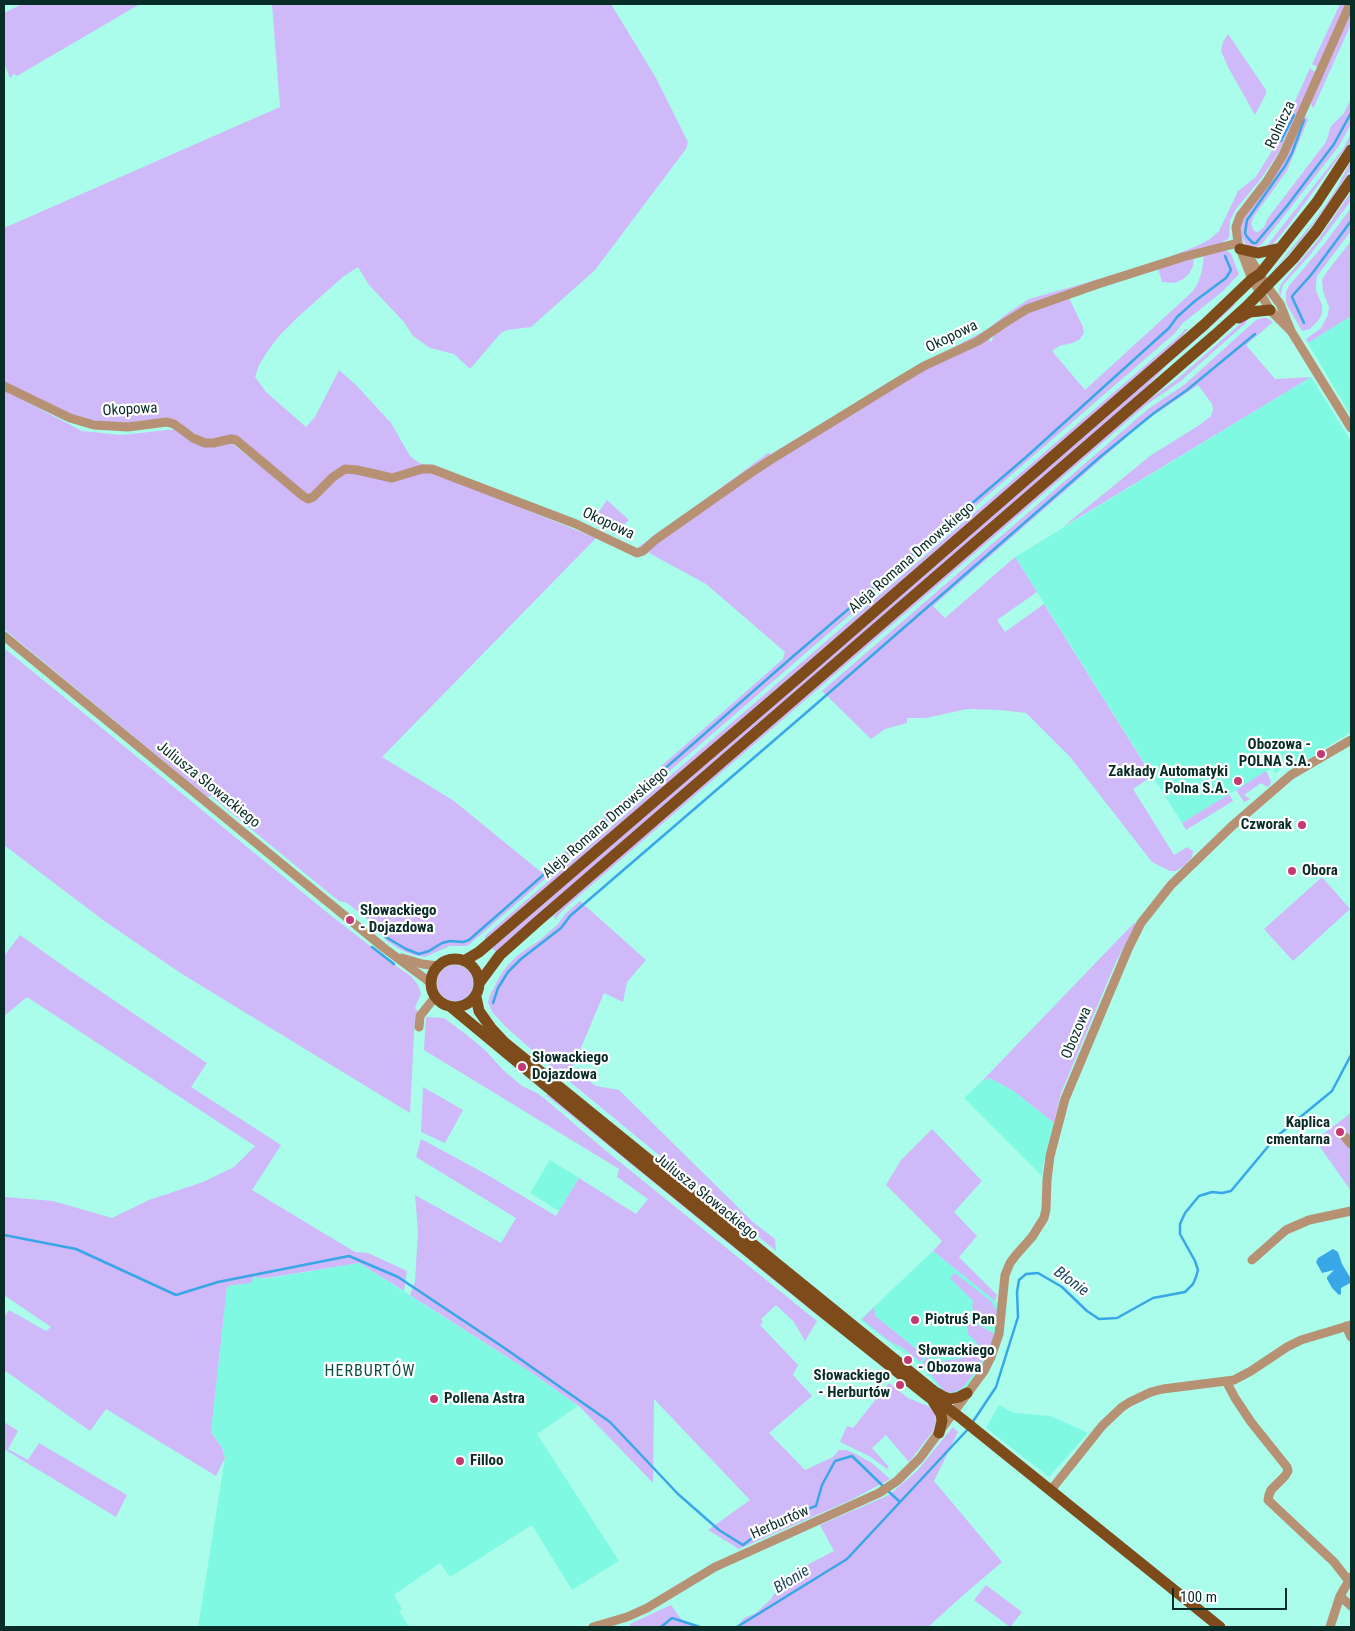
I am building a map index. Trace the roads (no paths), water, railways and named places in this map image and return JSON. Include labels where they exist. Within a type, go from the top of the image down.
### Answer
[{"type":"main road","name":"Aleja Romana Dmowskiego","points":[[464,960],[479,952],[1205,324],[1256,277],[1281,248],[1317,202],[1351,150]]},
{"type":"main road","name":"Aleja Romana Dmowskiego","points":[[480,982],[500,955],[530,928],[1226,325],[1293,259],[1316,231],[1351,180]]},
{"type":"main road","points":[[1240,248],[1258,254],[1281,248]]},
{"type":"main road","points":[[1226,325],[1250,312],[1270,310]]},
{"type":"main road","points":[[450,959],[464,960],[475,969],[480,982],[479,990],[476,996],[465,1005],[452,1007],[440,1002],[436,997],[432,990],[432,977],[438,966],[450,959]]},
{"type":"main road","name":"Juliusza Słowackiego","points":[[476,996],[479,1012],[490,1028],[504,1042],[982,1436],[1220,1627]]},
{"type":"main road","name":"Juliusza Słowackiego","points":[[452,1007],[626,1152],[932,1395]]},
{"type":"main road","points":[[932,1395],[950,1398],[959,1397],[967,1393]]},
{"type":"main road","points":[[932,1395],[941,1414],[942,1422],[939,1432]]},
{"type":"street","name":"Rolnicza","points":[[1240,248],[1236,227],[1240,216],[1267,181],[1283,155],[1350,4]]},
{"type":"street","points":[[1240,248],[1250,258],[1270,310],[1291,331],[1351,428]]},
{"type":"street","name":"Okopowa","points":[[4,386],[70,418],[94,425],[128,427],[167,422],[174,424],[193,438],[205,443],[236,440],[308,499],[333,476],[345,469],[392,478],[422,469],[432,469],[576,524],[637,553],[643,551],[655,540],[772,459],[924,366],[978,341],[1027,310],[1098,284],[1183,257],[1240,248]]},
{"type":"street","points":[[1263,289],[1280,304],[1291,331]]},
{"type":"street","name":"Juliusza Słowackiego","points":[[4,636],[322,897],[431,983]]},
{"type":"street","name":"Obozowa","points":[[954,1413],[984,1371],[996,1345],[1002,1312],[1005,1275],[1010,1263],[1036,1232],[1044,1218],[1050,1156],[1066,1099],[1128,949],[1141,923],[1171,885],[1232,826],[1291,775],[1351,740]]},
{"type":"street","name":"Juliusza Słowackiego","points":[[395,956],[422,964],[438,966]]},
{"type":"street","points":[[418,1027],[420,1016],[436,997]]},
{"type":"street","points":[[1252,1260],[1286,1230],[1309,1220],[1351,1211]]},
{"type":"street","points":[[1050,1490],[1102,1426],[1130,1402],[1151,1392],[1163,1389],[1234,1380],[1251,1371],[1286,1347],[1301,1340],[1349,1326],[1351,1337]]},
{"type":"street","points":[[1226,1381],[1251,1422],[1287,1468],[1286,1476],[1271,1490],[1268,1500],[1350,1579],[1340,1596],[1330,1627]]},
{"type":"street","name":"Herburtów","points":[[594,1627],[647,1608],[715,1568],[884,1490],[907,1472],[954,1413]]},
{"type":"street","points":[[1340,1596],[1351,1606]]},
{"type":"water","points":[[1333,1249],[1338,1252],[1342,1264],[1351,1279],[1350,1283],[1341,1288],[1341,1294],[1339,1295],[1327,1279],[1334,1270],[1322,1273],[1316,1262],[1318,1258]]},
{"type":"waterway","points":[[1304,120],[1292,153],[1285,166],[1247,220],[1245,233],[1253,243],[1256,243],[1287,206],[1334,144],[1351,113]]},
{"type":"waterway","points":[[1281,141],[1294,115]]},
{"type":"waterway","points":[[1304,323],[1292,297],[1311,275],[1351,221]]},
{"type":"waterway","points":[[384,936],[419,954],[429,951],[442,943],[469,940],[790,659],[1025,458],[1169,328],[1177,317],[1226,278],[1231,270],[1225,256]]},
{"type":"waterway","points":[[493,1003],[498,988],[508,972],[521,959],[561,928],[570,916],[1100,457],[1154,413],[1187,390],[1255,334]]},
{"type":"waterway","points":[[372,947],[394,964]]},
{"type":"waterway","name":"Błonie","points":[[972,1423],[996,1387],[1018,1317],[1017,1292],[1019,1280],[1026,1274],[1038,1273],[1062,1287],[1087,1311],[1099,1319],[1117,1318],[1153,1298],[1185,1292],[1193,1284],[1198,1270],[1180,1234],[1180,1224],[1185,1213],[1199,1196],[1212,1192],[1222,1193],[1231,1191],[1276,1137],[1332,1091],[1351,1055]]},
{"type":"waterway","points":[[4,1235],[76,1249],[176,1295],[218,1282],[349,1256],[398,1277],[610,1422],[678,1494],[719,1530],[743,1545],[777,1519],[816,1506],[822,1485],[835,1461],[852,1456],[884,1487]]},
{"type":"waterway","name":"Błonie","points":[[737,1627],[847,1559],[969,1428]]},
{"type":"waterway","points":[[888,1491],[900,1502]]},
{"type":"waterway","name":"Błonie","points":[[661,1627],[672,1618],[700,1627]]},
{"type":"place","name":"Obozowa - POLNA S.A.","points":[[1321,754]]},
{"type":"place","name":"Zakłady Automatyki Polna S.A.","points":[[1238,781]]},
{"type":"place","name":"Czworak","points":[[1302,825]]},
{"type":"place","name":"Obora","points":[[1292,871]]},
{"type":"place","name":"Słowackiego - Dojazdowa","points":[[350,920]]},
{"type":"place","name":"Słowackiego Dojazdowa","points":[[522,1067]]},
{"type":"place","name":"Kaplica cmentarna","points":[[1340,1132]]},
{"type":"place","name":"Piotruś Pan","points":[[915,1320]]},
{"type":"place","name":"Słowackiego - Obozowa","points":[[908,1360]]},
{"type":"place","name":"Słowackiego - Herburtów","points":[[900,1385]]},
{"type":"place","name":"Pollena Astra","points":[[434,1399]]},
{"type":"place","name":"Filloo","points":[[460,1461]]},
{"type":"district","name":"HERBURTÓW","points":[[370,1372]]}]
